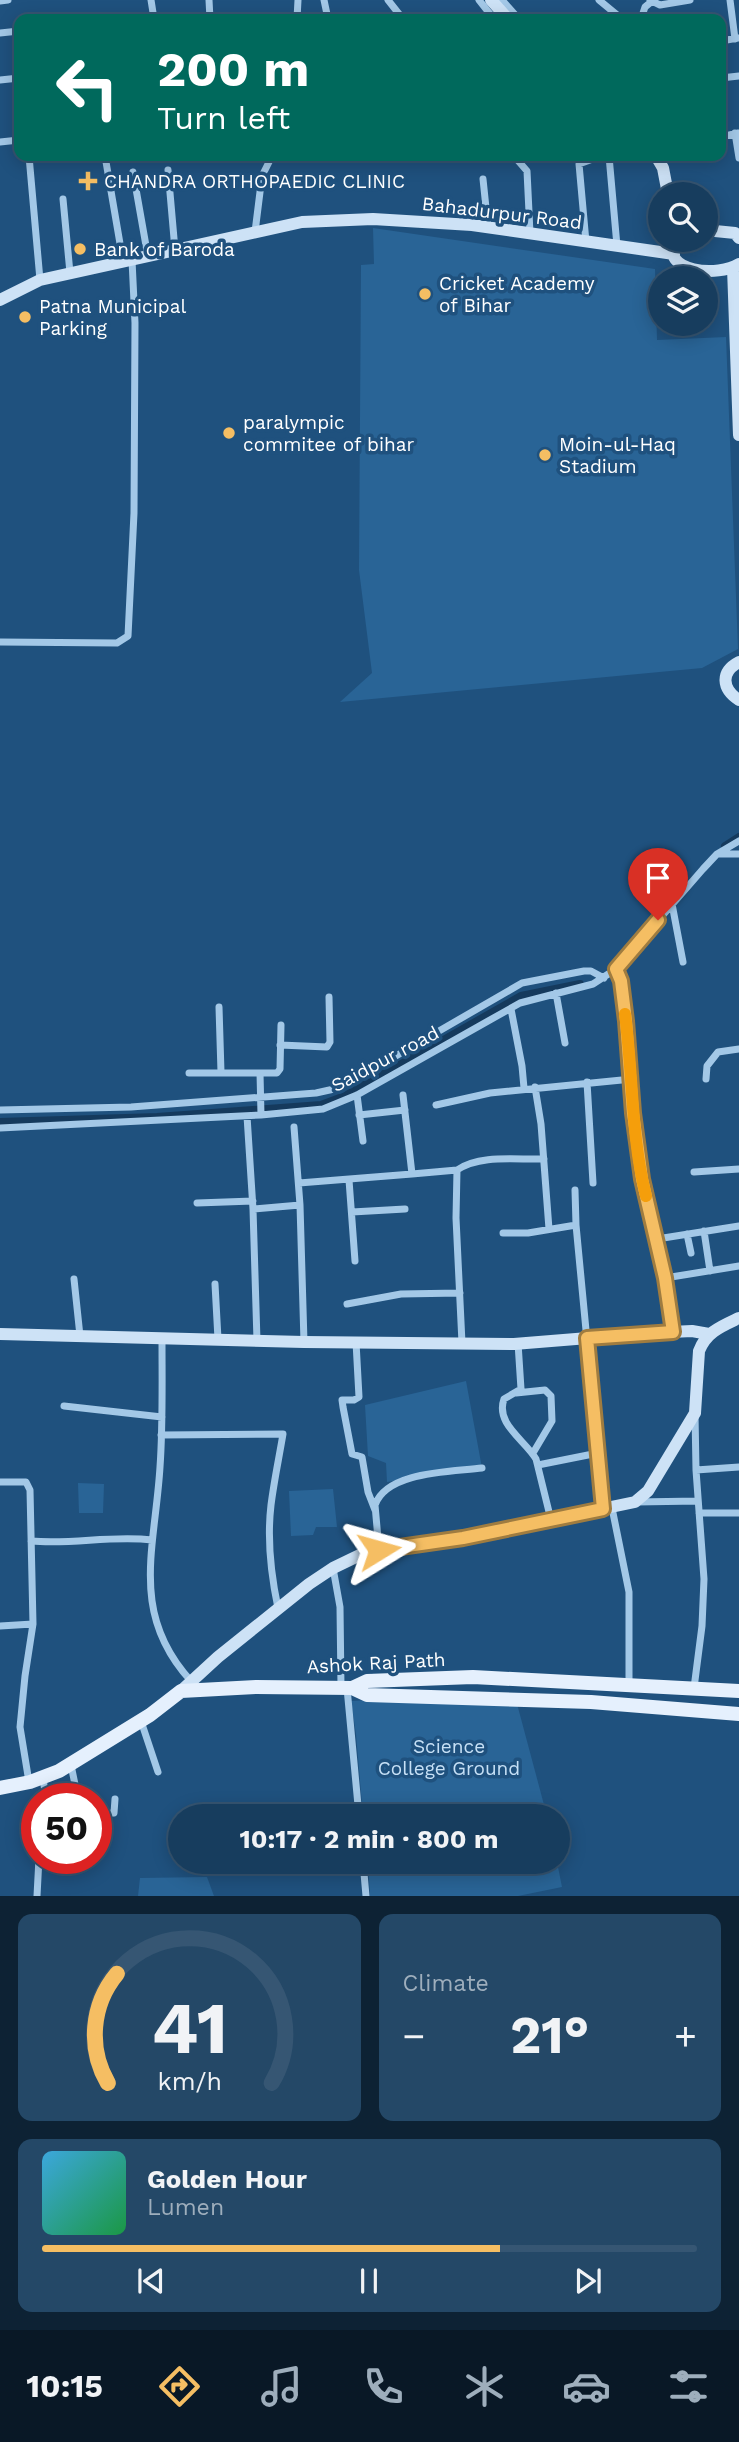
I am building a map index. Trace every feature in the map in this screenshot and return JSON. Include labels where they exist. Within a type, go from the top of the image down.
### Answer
[{"type":"main road","points":[[491,0],[504,14]]},
{"type":"main road","points":[[658,161],[663,168],[666,182]]},
{"type":"main road","name":"Bahadurpur Road","points":[[0,300],[40,280],[302,222],[373,219],[488,227],[674,254]]},
{"type":"main road","points":[[718,232],[738,234]]},
{"type":"main road","points":[[674,254],[683,266],[693,270],[723,271],[736,266],[739,435]]},
{"type":"main road","points":[[739,662],[728,671],[725,682],[729,693],[739,701]]},
{"type":"main road","points":[[0,1788],[36,1780],[71,1764],[166,1704],[278,1608],[333,1568],[362,1554],[463,1538],[635,1502],[648,1491],[695,1413],[699,1351],[703,1341],[709,1334],[739,1318]]},
{"type":"main road","points":[[0,1334],[304,1342],[518,1343],[673,1332],[709,1334]]},
{"type":"main road","name":"Ashok Raj Path","points":[[186,1686],[347,1688],[367,1681],[473,1677],[739,1691]]},
{"type":"main road","points":[[347,1688],[367,1695],[591,1702],[739,1714]]},
{"type":"main road","points":[[683,1709],[690,1689]]},
{"type":"street","points":[[0,1],[8,0]]},
{"type":"street","points":[[388,0],[399,14]]},
{"type":"street","points":[[479,0],[490,14]]},
{"type":"street","points":[[502,0],[515,14]]},
{"type":"street","points":[[598,0],[613,14]]},
{"type":"street","points":[[650,1],[660,5],[690,0]]},
{"type":"street","points":[[730,0],[737,38]]},
{"type":"street","points":[[737,133],[739,158]]},
{"type":"street","points":[[29,161],[40,280]]},
{"type":"street","points":[[0,642],[117,643],[128,636],[134,513],[135,323],[127,260],[106,161]]},
{"type":"street","points":[[255,232],[262,176],[270,161]]},
{"type":"street","points":[[518,161],[527,171],[530,233]]},
{"type":"street","points":[[586,242],[579,164],[587,161]]},
{"type":"street","points":[[609,161],[617,247]]},
{"type":"street","points":[[167,170],[175,250]]},
{"type":"street","points":[[133,172],[148,257]]},
{"type":"street","points":[[483,179],[488,227]]},
{"type":"street","points":[[63,199],[70,273]]},
{"type":"street","name":"Saidpur road","points":[[0,1128],[247,1116],[313,1110],[338,1102],[356,1095],[533,997],[593,984],[604,978],[616,969],[717,854],[739,841]]},
{"type":"street","points":[[717,854],[739,854]]},
{"type":"street","points":[[671,904],[683,962]]},
{"type":"street","points":[[616,969],[623,995],[642,1179],[665,1278],[673,1332]]},
{"type":"street","points":[[0,1110],[131,1107],[260,1099],[335,1091],[529,983],[587,971],[604,978]]},
{"type":"street","points":[[556,993],[565,1043]]},
{"type":"street","points":[[280,1045],[327,1047],[330,1042],[329,997]]},
{"type":"street","points":[[219,1007],[221,1072]]},
{"type":"street","points":[[511,1009],[524,1088]]},
{"type":"street","points":[[189,1073],[279,1071],[281,1025]]},
{"type":"street","points":[[706,1079],[706,1066],[718,1052],[739,1049]]},
{"type":"street","points":[[260,1073],[261,1114]]},
{"type":"street","points":[[436,1105],[524,1088],[632,1079]]},
{"type":"street","points":[[587,1082],[593,1183]]},
{"type":"street","points":[[535,1087],[541,1124],[549,1229]]},
{"type":"street","points":[[335,1091],[338,1102]]},
{"type":"street","points":[[356,1095],[363,1141]]},
{"type":"street","points":[[403,1095],[412,1174]]},
{"type":"street","points":[[359,1115],[405,1110]]},
{"type":"street","points":[[247,1116],[257,1341]]},
{"type":"street","points":[[294,1127],[299,1183],[304,1342]]},
{"type":"street","points":[[299,1183],[457,1170],[464,1165],[484,1161],[544,1159]]},
{"type":"street","points":[[694,1172],[739,1169]]},
{"type":"street","points":[[457,1170],[462,1343]]},
{"type":"street","points":[[349,1180],[355,1261]]},
{"type":"street","points":[[575,1190],[598,1453],[608,1508],[629,1592],[629,1686]]},
{"type":"street","points":[[197,1203],[300,1205]]},
{"type":"street","points":[[352,1212],[405,1209]]},
{"type":"street","points":[[503,1233],[576,1225]]},
{"type":"street","points":[[657,1239],[739,1226]]},
{"type":"street","points":[[704,1231],[710,1271]]},
{"type":"street","points":[[687,1234],[691,1253]]},
{"type":"street","points":[[665,1278],[739,1266]]},
{"type":"street","points":[[74,1279],[80,1336]]},
{"type":"street","points":[[215,1284],[218,1339]]},
{"type":"street","points":[[346,1304],[401,1294],[460,1293]]},
{"type":"street","points":[[162,1339],[160,1478],[150,1583],[156,1623],[186,1686]]},
{"type":"street","points":[[356,1342],[359,1397],[342,1400],[352,1454],[362,1457],[368,1492],[375,1510],[379,1550]]},
{"type":"street","points":[[518,1343],[521,1389],[502,1402],[510,1429],[533,1453],[538,1465],[551,1520]]},
{"type":"street","points":[[515,1394],[539,1389],[545,1390],[551,1396],[552,1421],[533,1453]]},
{"type":"street","points":[[64,1406],[162,1417]]},
{"type":"street","points":[[690,1689],[701,1636],[704,1579],[695,1413]]},
{"type":"street","points":[[161,1435],[283,1434],[271,1502],[270,1529],[278,1608]]},
{"type":"street","points":[[538,1465],[598,1453]]},
{"type":"street","points":[[696,1469],[739,1467]]},
{"type":"street","points":[[375,1510],[377,1499],[403,1479],[482,1468]]},
{"type":"street","points":[[0,1482],[22,1481],[29,1486],[33,1624],[20,1727],[38,1783]]},
{"type":"street","points":[[635,1502],[698,1501]]},
{"type":"street","points":[[699,1513],[739,1513]]},
{"type":"street","points":[[31,1541],[61,1544],[123,1537],[152,1540]]},
{"type":"street","points":[[333,1568],[340,1607],[358,1804]]},
{"type":"street","points":[[0,1626],[33,1624]]},
{"type":"street","points":[[141,1720],[158,1772]]},
{"type":"street","points":[[71,1764],[75,1783]]},
{"type":"street","points":[[112,1813],[115,1799]]},
{"type":"street","points":[[37,1896],[38,1874]]},
{"type":"street","points":[[364,1874],[366,1896]]},
{"type":"green space","name":"Moin-ul-Haq Stadium","points":[[373,228],[648,268],[648,336],[657,336],[657,340],[726,337],[738,649],[702,668],[340,702],[372,673],[359,570],[361,265],[374,264]]},
{"type":"green space","points":[[466,1381],[482,1468],[387,1482],[386,1463],[368,1456],[365,1405]]},
{"type":"green space","points":[[78,1483],[104,1484],[103,1513],[79,1513]]},
{"type":"green space","points":[[333,1489],[337,1527],[316,1527],[313,1535],[291,1536],[289,1491]]},
{"type":"green space","name":"Science College Ground","points":[[407,1698],[516,1700],[544,1804],[362,1804],[351,1701]]},
{"type":"green space","points":[[369,1874],[559,1874],[562,1887],[518,1896],[370,1896]]},
{"type":"green space","points":[[207,1877],[214,1896],[138,1896],[140,1878]]},
{"type":"waterway","points":[[725,846],[739,837]]},
{"type":"waterway","points":[[0,1122],[157,1117],[321,1105],[345,1096],[521,996],[580,984]]},
{"type":"slow traffic","points":[[625,1014],[633,1113],[646,1196]]},
{"type":"place","name":"CHANDRA ORTHOPAEDIC CLINIC","points":[[88,181]]},
{"type":"place","name":"Bank of Baroda","points":[[80,249]]},
{"type":"place","name":"Cricket Academy of Bihar","points":[[425,294]]},
{"type":"place","name":"Patna Municipal Parking","points":[[25,317]]},
{"type":"place","name":"paralympic commitee of bihar","points":[[229,433]]},
{"type":"place","name":"Moin-ul-Haq Stadium","points":[[545,455]]},
{"type":"route","points":[[379,1550],[463,1538],[603,1509],[587,1338],[673,1332],[665,1278],[642,1179],[633,1113],[626,1021],[621,981],[616,969],[658,920]]}]
